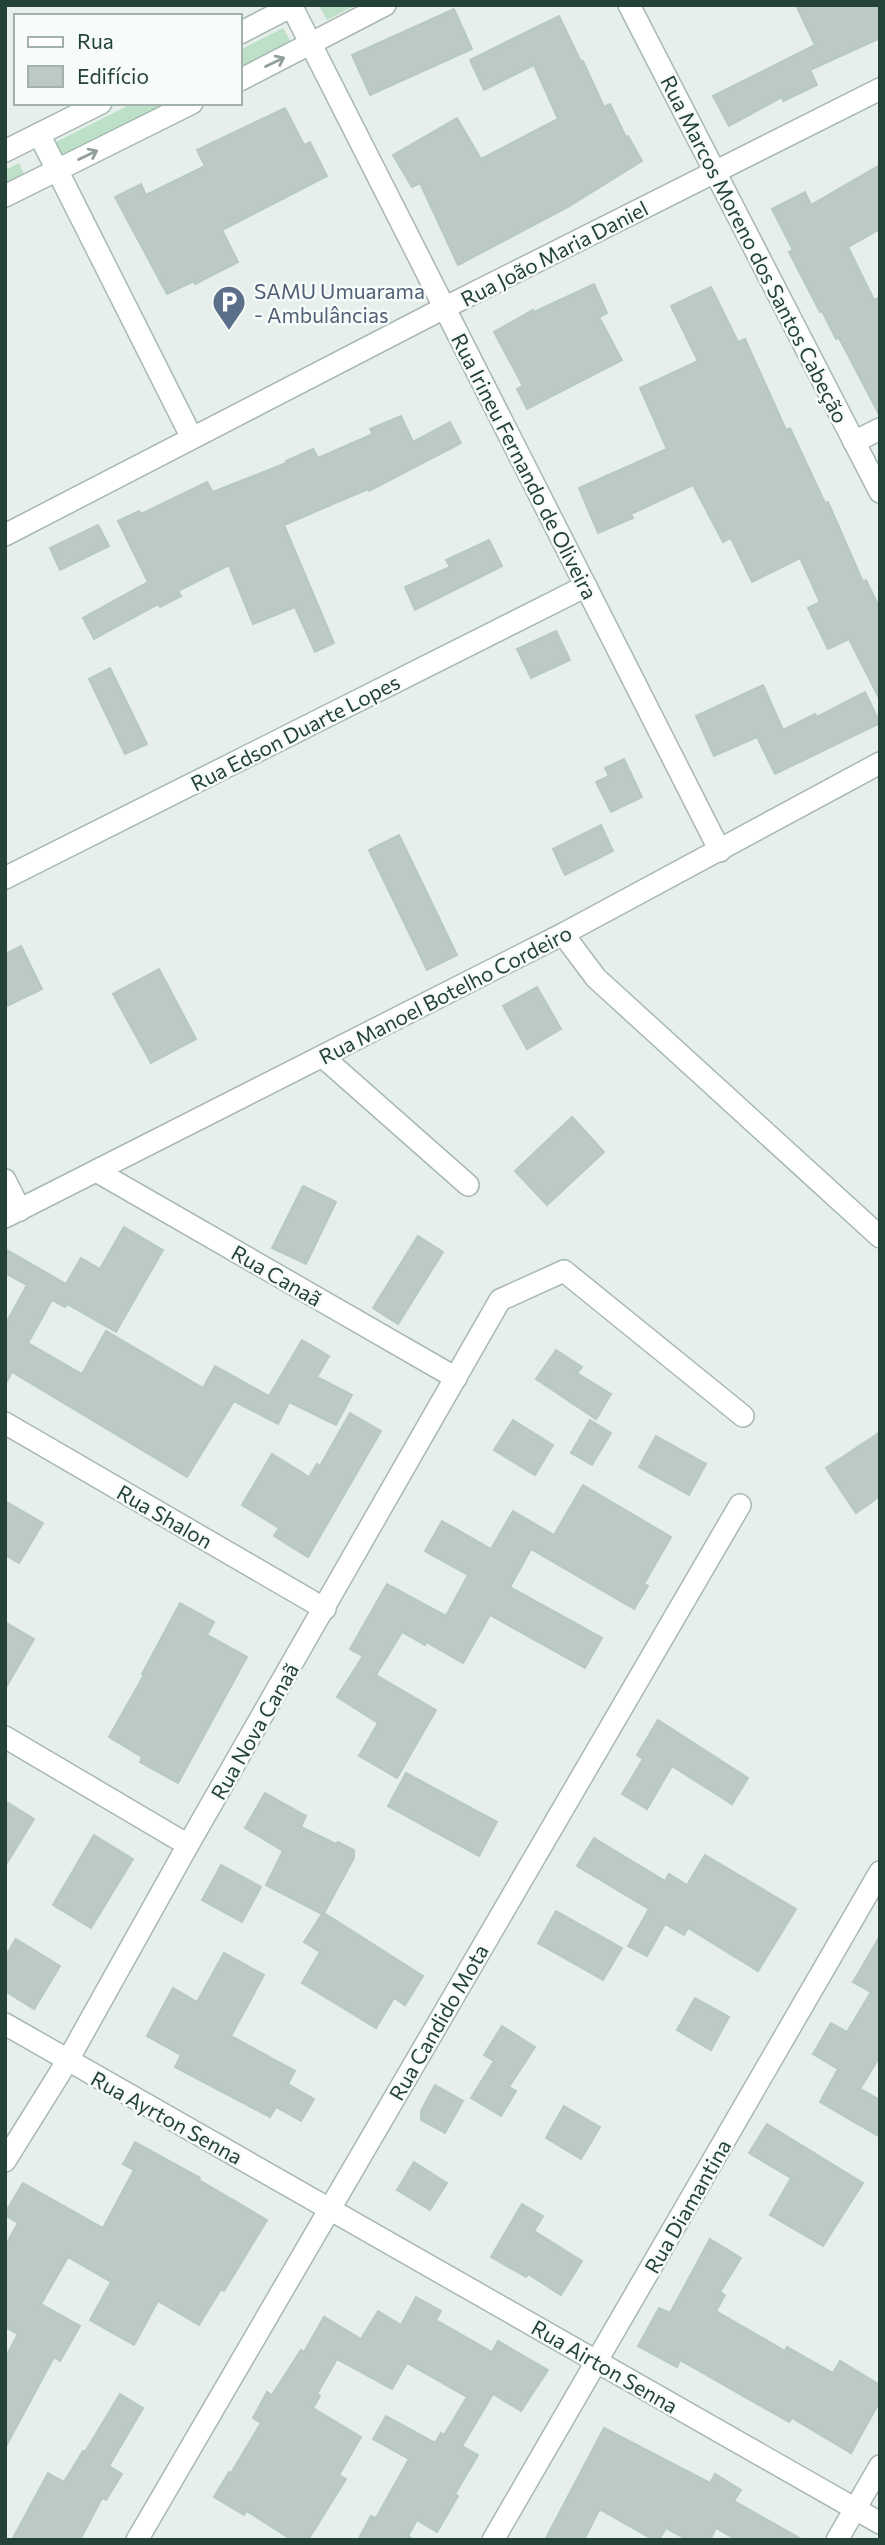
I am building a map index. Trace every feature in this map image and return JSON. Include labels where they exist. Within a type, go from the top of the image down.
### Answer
[{"type":"street","points":[[242,78],[385,5]]},
{"type":"street","name":"Rua Marcos Moreno dos Santos Cabeção","points":[[629,5],[880,492]]},
{"type":"street","points":[[242,32],[292,6]]},
{"type":"street","name":"Rua Irineu Fernando de Oliveira","points":[[292,6],[720,851]]},
{"type":"street","name":"Rua João Maria Daniel","points":[[5,535],[444,308],[880,89]]},
{"type":"street","points":[[5,151],[97,105]]},
{"type":"street","points":[[5,196],[188,105]]},
{"type":"street","points":[[39,134],[192,438]]},
{"type":"street","points":[[854,442],[880,429]]},
{"type":"street","name":"Rua Edson Duarte Lopes","points":[[5,878],[586,586]]},
{"type":"street","name":"Rua Manoel Botelho Cordeiro","points":[[13,1214],[563,934],[880,763]]},
{"type":"street","points":[[563,934],[596,978],[880,1237]]},
{"type":"street","points":[[323,1057],[468,1185]]},
{"type":"street","name":"Rua Canaã","points":[[98,1171],[456,1378]]},
{"type":"street","points":[[5,1180],[13,1214]]},
{"type":"street","name":"Rua Nova Canaã","points":[[5,2161],[68,2060],[188,1844],[500,1300],[564,1271],[743,1416]]},
{"type":"street","name":"Rua Shalon","points":[[5,1423],[325,1609]]},
{"type":"street","name":"Rua Candido Mota","points":[[137,2540],[740,1506]]},
{"type":"street","points":[[5,1737],[188,1844]]},
{"type":"street","name":"Rua Diamantina","points":[[493,2540],[880,1872]]},
{"type":"street","name":"Rua Ayrton Senna","points":[[5,2024],[330,2208]]},
{"type":"street","name":"Rua Airton Senna","points":[[330,2208],[880,2523]]},
{"type":"street","points":[[837,2540],[880,2466]]},
{"type":"green space","points":[[356,5],[327,20],[319,6]]},
{"type":"green space","points":[[283,28],[291,42],[242,66],[242,49]]},
{"type":"green space","points":[[129,105],[164,105],[61,157],[54,143]]},
{"type":"green space","points":[[19,163],[25,176],[5,186],[5,170]]},
{"type":"building","points":[[796,5],[880,5],[880,38],[810,70],[817,85],[783,101],[782,97],[729,126],[713,96],[815,45]]},
{"type":"building","points":[[454,9],[472,49],[370,95],[352,55]]},
{"type":"building","points":[[559,16],[604,107],[610,104],[626,137],[628,136],[642,161],[568,207],[458,265],[420,183],[412,187],[393,155],[457,118],[481,159],[558,119],[534,65],[484,90],[470,60]]},
{"type":"building","points":[[285,108],[304,145],[310,142],[327,176],[222,230],[238,262],[195,284],[194,281],[167,294],[115,197],[141,184],[146,195],[205,166],[197,150]]},
{"type":"building","points":[[880,165],[880,229],[848,247],[874,300],[880,297],[880,416],[839,338],[836,339],[822,311],[820,312],[789,252],[793,250],[772,209],[805,192],[811,205]]},
{"type":"building","points":[[594,284],[607,313],[599,317],[622,360],[527,409],[517,389],[523,386],[494,332],[533,310],[534,312]]},
{"type":"building","points":[[711,287],[738,342],[745,339],[786,430],[790,428],[825,503],[828,502],[863,582],[866,580],[880,609],[880,700],[849,639],[828,649],[808,608],[820,602],[800,558],[752,582],[731,538],[723,542],[693,485],[631,514],[633,518],[598,533],[579,488],[667,449],[640,388],[698,361],[671,306]]},
{"type":"building","points":[[401,416],[413,442],[450,422],[461,443],[369,491],[368,489],[284,525],[334,643],[315,652],[295,607],[253,624],[229,565],[178,591],[181,596],[160,607],[158,604],[94,639],[83,618],[148,582],[118,521],[139,511],[141,514],[207,482],[213,492],[286,463],[313,449],[318,458],[373,434],[370,429]]},
{"type":"building","points":[[98,525],[109,546],[60,570],[50,548]]},
{"type":"building","points":[[489,540],[502,566],[415,610],[405,587],[450,567],[446,560]]},
{"type":"building","points":[[556,631],[570,660],[531,678],[517,649]]},
{"type":"building","points":[[110,668],[147,744],[125,754],[89,679]]},
{"type":"building","points":[[763,685],[783,730],[815,714],[817,717],[865,692],[880,723],[775,774],[757,737],[714,756],[696,716]]},
{"type":"building","points":[[624,759],[642,797],[611,812],[596,782],[609,776],[605,768]]},
{"type":"building","points":[[601,825],[613,851],[565,875],[553,849]]},
{"type":"building","points":[[399,835],[457,955],[427,970],[369,850]]},
{"type":"building","points":[[21,946],[42,989],[5,1007],[5,954]]},
{"type":"building","points":[[159,969],[196,1039],[151,1063],[113,994]]},
{"type":"building","points":[[537,987],[561,1029],[527,1049],[503,1006]]},
{"type":"building","points":[[572,1117],[604,1152],[547,1205],[515,1171]]},
{"type":"building","points":[[303,1186],[336,1202],[306,1264],[272,1248]]},
{"type":"building","points":[[124,1227],[163,1250],[116,1332],[67,1304],[65,1307],[52,1300],[28,1343],[82,1374],[106,1331],[203,1388],[215,1366],[269,1396],[302,1340],[329,1356],[317,1377],[352,1395],[336,1425],[289,1402],[278,1424],[234,1401],[187,1477],[12,1372],[5,1385],[5,1325],[27,1285],[5,1273],[5,1249],[66,1284],[81,1258],[100,1269]]},
{"type":"building","points":[[418,1236],[443,1252],[398,1324],[373,1308]]},
{"type":"building","points":[[556,1350],[582,1367],[577,1373],[611,1394],[596,1419],[536,1379]]},
{"type":"building","points":[[350,1413],[381,1431],[308,1557],[274,1536],[279,1528],[242,1505],[272,1454],[309,1477],[317,1464],[320,1466]]},
{"type":"building","points":[[513,1420],[553,1445],[535,1475],[494,1450]]},
{"type":"building","points":[[590,1420],[611,1433],[592,1465],[571,1453]]},
{"type":"building","points":[[880,1432],[880,1496],[856,1513],[826,1468]]},
{"type":"building","points":[[656,1436],[706,1464],[689,1495],[639,1467]]},
{"type":"building","points":[[583,1485],[671,1537],[644,1584],[648,1586],[634,1609],[531,1549],[510,1587],[602,1638],[585,1668],[490,1615],[463,1663],[402,1632],[376,1675],[436,1710],[397,1778],[359,1756],[378,1723],[337,1697],[363,1656],[350,1649],[387,1584],[446,1616],[468,1575],[425,1551],[442,1521],[491,1549],[513,1511],[554,1535]]},
{"type":"building","points":[[5,1501],[43,1523],[19,1563],[5,1555]]},
{"type":"building","points":[[180,1603],[214,1622],[207,1635],[247,1657],[178,1783],[140,1762],[142,1757],[109,1737]]},
{"type":"building","points":[[5,1622],[34,1639],[5,1689]]},
{"type":"building","points":[[658,1720],[748,1778],[732,1804],[672,1766],[647,1809],[622,1794],[643,1759],[637,1755]]},
{"type":"building","points":[[406,1773],[497,1822],[479,1856],[388,1806]]},
{"type":"building","points":[[265,1793],[306,1816],[301,1827],[354,1850],[354,1858],[324,1913],[423,1976],[405,2005],[394,1998],[376,2028],[302,1983],[320,1952],[304,1942],[322,1914],[266,1885],[283,1851],[245,1828]]},
{"type":"building","points":[[5,1801],[34,1819],[5,1866]]},
{"type":"building","points":[[94,1835],[133,1859],[91,1928],[53,1905]]},
{"type":"building","points":[[594,1838],[665,1881],[669,1874],[687,1885],[705,1855],[796,1909],[758,1971],[688,1928],[684,1935],[665,1924],[647,1956],[628,1946],[649,1909],[577,1866]]},
{"type":"building","points":[[221,1865],[261,1887],[242,1922],[202,1900]]},
{"type":"building","points":[[556,1911],[622,1948],[603,1980],[538,1943]]},
{"type":"building","points":[[880,1936],[880,2056],[860,2089],[880,2100],[880,2137],[820,2102],[838,2069],[813,2054],[831,2023],[847,2032],[871,1992],[853,1982]]},
{"type":"building","points":[[16,1939],[60,1966],[34,2009],[5,1991],[5,1957]]},
{"type":"building","points":[[224,1953],[264,1975],[231,2036],[295,2071],[288,2084],[314,2099],[301,2121],[276,2107],[270,2117],[175,2067],[181,2055],[147,2036],[173,1988],[197,2002]]},
{"type":"building","points":[[695,1998],[729,2017],[711,2050],[677,2030]]},
{"type":"building","points":[[502,2026],[535,2047],[509,2087],[516,2091],[501,2116],[471,2098],[494,2061],[484,2055]]},
{"type":"building","points":[[435,2085],[463,2101],[445,2133],[421,2120],[421,2111]]},
{"type":"building","points":[[564,2106],[600,2127],[581,2159],[546,2138]]},
{"type":"building","points":[[767,2124],[863,2183],[823,2246],[770,2215],[791,2178],[749,2153]]},
{"type":"building","points":[[135,2142],[267,2220],[224,2291],[221,2289],[199,2325],[158,2301],[134,2345],[90,2320],[111,2282],[68,2257],[41,2304],[80,2326],[60,2361],[54,2357],[5,2448],[5,2358],[18,2334],[5,2327],[5,2246],[18,2223],[5,2213],[23,2183],[103,2228],[134,2170],[123,2164]]},
{"type":"building","points":[[414,2162],[447,2183],[430,2210],[397,2190]]},
{"type":"building","points":[[522,2204],[543,2216],[534,2231],[582,2261],[561,2295],[528,2274],[526,2277],[491,2257]]},
{"type":"building","points":[[710,2239],[741,2258],[720,2292],[725,2295],[716,2311],[785,2351],[787,2347],[833,2373],[840,2361],[880,2385],[880,2401],[851,2453],[792,2418],[789,2422],[680,2360],[677,2367],[638,2346],[659,2308],[670,2313]]},
{"type":"building","points":[[416,2297],[441,2311],[436,2320],[492,2352],[498,2341],[548,2370],[521,2411],[493,2394],[462,2446],[478,2455],[437,2532],[417,2520],[408,2536],[414,2540],[358,2540],[371,2516],[376,2518],[409,2459],[373,2439],[386,2416],[435,2443],[441,2433],[444,2435],[467,2397],[407,2363],[392,2389],[337,2359],[317,2394],[320,2396],[313,2408],[361,2437],[339,2475],[346,2479],[308,2540],[292,2540],[247,2511],[244,2515],[214,2497],[261,2423],[253,2418],[267,2392],[272,2395],[301,2350],[304,2352],[324,2317],[361,2339],[378,2311],[401,2325]]},
{"type":"building","points":[[120,2394],[143,2408],[109,2466],[122,2474],[106,2500],[102,2498],[80,2540],[12,2540],[48,2473],[64,2482]]},
{"type":"building","points":[[604,2428],[710,2483],[715,2474],[741,2490],[734,2501],[803,2540],[737,2540],[716,2528],[710,2540],[688,2540],[666,2528],[659,2540],[654,2540],[601,2510],[584,2540],[545,2540]]},
{"type":"place","name":"SAMU Umuarama - Ambulâncias","points":[[229,332]]}]
